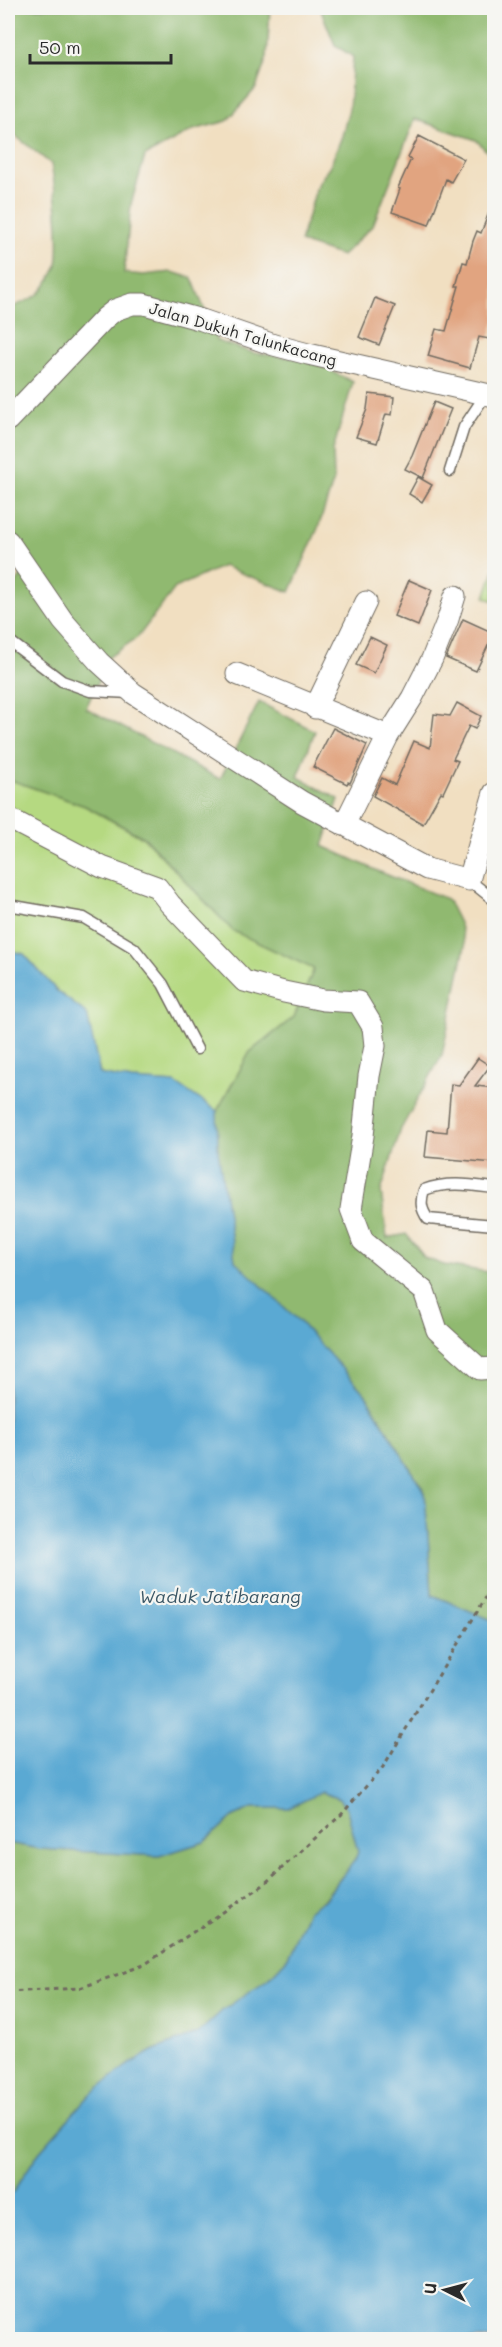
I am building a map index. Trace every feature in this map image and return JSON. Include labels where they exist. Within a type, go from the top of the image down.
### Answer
[{"type":"street","name":"Jalan Dukuh Talunkacang","points":[[8,420],[105,318],[116,310],[132,304],[144,304],[202,320],[274,345],[319,357],[492,390]]},
{"type":"street","points":[[8,541],[63,621],[99,662],[133,693],[302,802],[427,869],[469,880],[495,793]]},
{"type":"street","points":[[344,825],[388,736],[412,698],[432,659],[455,596]]},
{"type":"street","points":[[315,708],[366,602]]},
{"type":"street","points":[[237,674],[315,708],[388,736]]},
{"type":"street","points":[[8,818],[102,867],[157,887],[170,904],[244,981],[314,998],[358,1002],[373,1027],[375,1046],[351,1209],[363,1241],[424,1292],[437,1330],[480,1369],[495,1368]]},
{"type":"lane","points":[[450,471],[464,427],[492,390]]},
{"type":"lane","points":[[8,640],[62,681],[90,691],[133,693]]},
{"type":"lane","points":[[469,880],[495,900]]},
{"type":"lane","points":[[8,904],[84,918],[134,948],[163,984],[197,1049]]},
{"type":"lane","points":[[495,1188],[465,1184],[436,1185],[424,1190],[421,1199],[422,1210],[428,1219],[495,1225]]},
{"type":"path","points":[[8,1992],[80,1988],[144,1965],[262,1886],[341,1815],[383,1767],[488,1594],[495,1574]]},
{"type":"green space","points":[[8,8],[270,8],[267,57],[256,88],[227,121],[193,130],[145,156],[131,204],[124,273],[143,275],[172,272],[192,278],[217,341],[254,353],[309,360],[353,382],[333,450],[334,480],[318,528],[290,592],[223,566],[175,588],[138,637],[109,657],[86,708],[220,779],[259,702],[315,731],[298,777],[339,799],[323,846],[447,899],[460,925],[465,946],[442,1055],[401,1129],[381,1191],[387,1238],[406,1234],[425,1258],[444,1265],[494,1273],[494,1621],[432,1595],[425,1492],[365,1394],[300,1322],[235,1262],[218,1151],[217,1111],[250,1052],[294,1017],[314,969],[233,931],[145,838],[85,806],[8,779],[8,596],[30,562],[8,523],[8,309],[37,295],[51,278],[58,259],[58,232],[51,164],[8,130]]},
{"type":"green space","points":[[320,8],[494,8],[494,159],[476,140],[415,119],[373,225],[342,256],[300,242],[317,186],[331,164],[349,109],[353,57],[335,45]]},
{"type":"green space","points":[[494,570],[494,601],[485,597]]},
{"type":"green space","points":[[8,779],[85,806],[145,839],[233,931],[314,969],[294,1017],[250,1052],[217,1111],[175,1083],[132,1080],[100,1074],[87,1014],[57,991],[24,954],[8,950]]},
{"type":"green space","points":[[321,1792],[339,1799],[347,1809],[358,1852],[355,1860],[323,1900],[308,1911],[286,1960],[268,1979],[223,2010],[198,2033],[152,2051],[125,2067],[90,2095],[39,2152],[14,2191],[8,2196],[8,1843],[40,1849],[159,1856],[204,1842],[234,1816],[252,1808],[289,1808]]},
{"type":"water","name":"Waduk Jatibarang","points":[[8,950],[24,954],[57,991],[87,1014],[100,1074],[132,1080],[175,1083],[217,1111],[218,1151],[235,1261],[300,1322],[365,1394],[425,1493],[432,1595],[494,1621],[494,2339],[8,2339],[8,2196],[14,2191],[39,2152],[90,2095],[125,2067],[152,2051],[198,2033],[223,2010],[268,1979],[286,1960],[308,1911],[324,1900],[355,1860],[358,1852],[347,1809],[339,1799],[321,1792],[289,1808],[252,1808],[234,1816],[204,1842],[159,1856],[40,1849],[8,1843]]},
{"type":"building","points":[[419,136],[464,159],[451,182],[446,179],[429,225],[392,212],[400,189],[398,188],[411,159],[408,157]]},
{"type":"building","points":[[493,202],[495,202],[495,320],[489,339],[479,337],[470,368],[428,356],[436,329],[446,331],[459,286],[456,286],[463,262],[467,263],[477,231],[481,233]]},
{"type":"building","points":[[375,298],[395,306],[379,345],[359,337]]},
{"type":"building","points":[[369,394],[394,397],[392,415],[386,414],[377,443],[356,437],[367,409]]},
{"type":"building","points":[[434,402],[451,409],[423,478],[405,469]]},
{"type":"building","points":[[418,477],[432,485],[422,502],[409,494]]},
{"type":"building","points":[[409,580],[432,590],[418,626],[394,616]]},
{"type":"building","points":[[463,619],[494,633],[476,671],[446,658]]},
{"type":"building","points":[[370,637],[387,645],[374,673],[356,665]]},
{"type":"building","points":[[457,703],[481,716],[475,729],[469,726],[453,759],[458,761],[443,793],[441,792],[423,824],[373,796],[382,778],[395,785],[414,741],[430,748],[434,714],[450,716]]},
{"type":"building","points":[[333,728],[367,745],[350,783],[347,784],[313,767]]},
{"type":"building","points":[[478,1058],[490,1066],[475,1086],[495,1088],[495,1163],[425,1157],[428,1130],[447,1132],[451,1084],[459,1085]]}]
